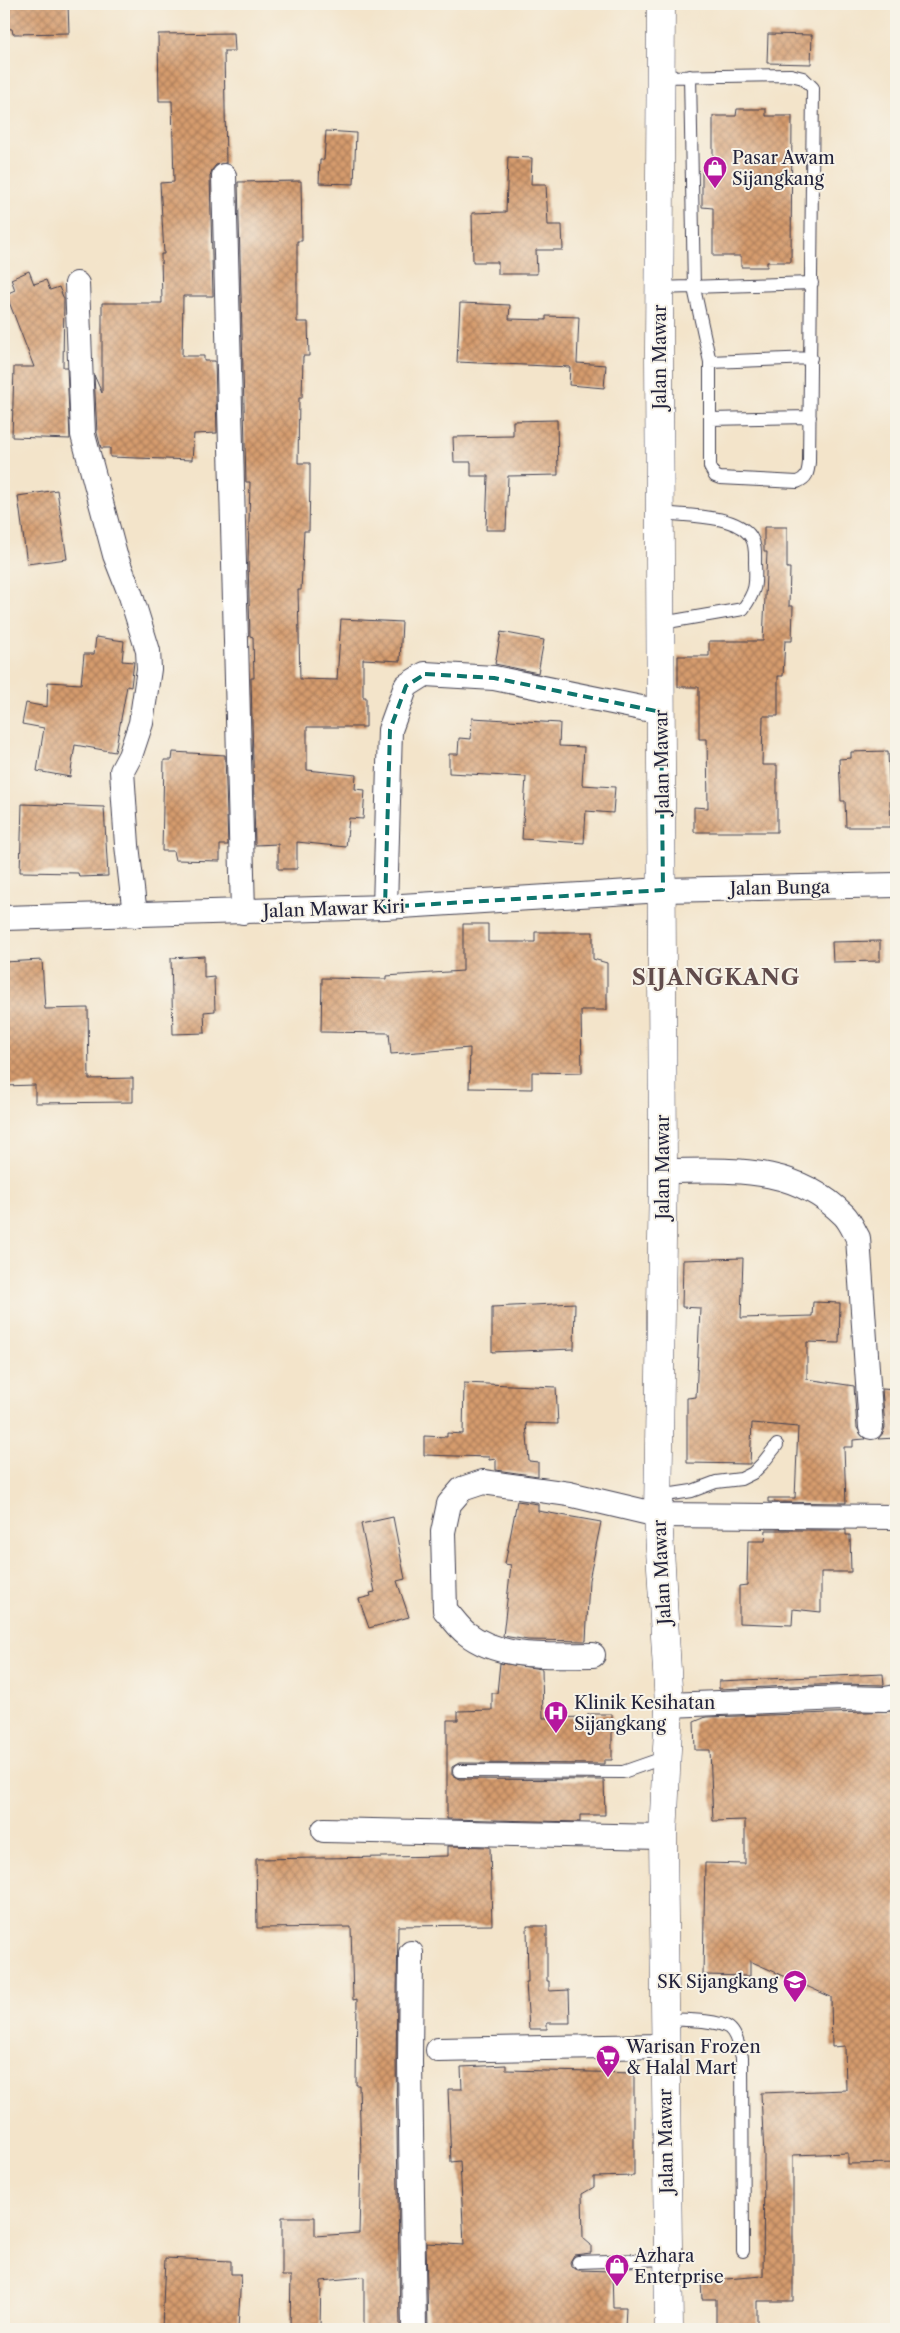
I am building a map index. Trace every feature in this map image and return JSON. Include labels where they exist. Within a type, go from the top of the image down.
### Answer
[{"type":"street","name":"Jalan Mawar","points":[[661,4],[659,288],[663,1171],[659,1506],[669,1705],[663,1837],[666,2019],[664,2046],[669,2329]]},
{"type":"street","points":[[224,176],[243,912]]},
{"type":"street","points":[[76,284],[83,435],[115,555],[148,651],[148,668],[141,723],[130,756],[122,771],[127,845],[135,915]]},
{"type":"street","points":[[385,907],[390,730],[406,686],[425,674],[494,678],[661,712]]},
{"type":"street","name":"Jalan Bunga","points":[[663,890],[896,886]]},
{"type":"street","name":"Jalan Mawar Kiri","points":[[4,918],[385,907],[663,890]]},
{"type":"street","points":[[663,1171],[751,1171],[787,1179],[816,1193],[845,1216],[858,1238],[871,1427]]},
{"type":"street","points":[[593,1656],[538,1656],[494,1648],[466,1633],[445,1610],[443,1532],[449,1504],[462,1489],[483,1482],[659,1506],[896,1517]]},
{"type":"street","points":[[669,1705],[843,1698],[885,1699],[896,1697]]},
{"type":"street","points":[[324,1830],[663,1837]]},
{"type":"street","points":[[411,1953],[410,2062],[414,2329]]},
{"type":"street","points":[[438,2050],[664,2046]]},
{"type":"lane","points":[[661,77],[690,76],[791,75],[803,78],[813,88],[812,283],[808,473],[804,479],[797,482],[720,478],[715,476],[710,467],[710,362],[694,288],[690,76]]},
{"type":"lane","points":[[659,288],[812,283]]},
{"type":"lane","points":[[710,362],[811,358]]},
{"type":"lane","points":[[710,419],[810,417]]},
{"type":"lane","points":[[661,513],[731,521],[742,527],[750,536],[755,546],[756,584],[753,595],[743,609],[662,623]]},
{"type":"lane","points":[[659,1506],[716,1482],[741,1479],[752,1473],[762,1464],[777,1445]]},
{"type":"lane","points":[[459,1771],[623,1772],[666,1757]]},
{"type":"lane","points":[[666,2019],[714,2023],[729,2028],[736,2038],[742,2058],[743,2251]]},
{"type":"lane","points":[[578,2262],[669,2259]]},
{"type":"highlighted area","points":[[425,674],[494,678],[661,712],[663,890],[385,907],[390,730],[406,686]]},
{"type":"building","points":[[4,4],[68,4],[69,33],[13,34],[12,29],[4,28]]},
{"type":"building","points":[[234,33],[235,51],[224,51],[226,163],[216,165],[210,176],[213,296],[183,296],[182,356],[204,356],[204,361],[215,361],[217,433],[194,434],[192,460],[110,457],[110,448],[101,448],[97,433],[94,375],[102,393],[102,303],[162,303],[161,254],[164,254],[160,183],[174,182],[172,101],[159,101],[158,34]]},
{"type":"building","points":[[768,34],[812,35],[811,64],[767,63]]},
{"type":"building","points":[[737,109],[766,109],[766,116],[792,116],[791,262],[767,262],[767,267],[741,267],[741,256],[713,256],[713,208],[702,207],[702,168],[713,168],[713,116],[736,116]]},
{"type":"building","points":[[326,131],[356,133],[354,184],[319,183],[320,160],[324,160]]},
{"type":"building","points":[[508,157],[532,158],[531,184],[546,184],[548,225],[562,225],[563,250],[536,250],[537,274],[498,274],[498,262],[473,262],[472,213],[506,212]]},
{"type":"building","points":[[301,181],[302,241],[297,241],[297,322],[308,322],[309,356],[303,356],[302,398],[299,398],[298,463],[310,463],[310,482],[309,531],[304,531],[301,590],[298,590],[300,679],[337,680],[341,619],[402,622],[400,661],[363,659],[363,697],[366,697],[366,727],[307,727],[307,770],[356,775],[355,789],[365,790],[363,819],[349,818],[346,847],[297,842],[297,869],[278,869],[278,844],[255,845],[251,678],[254,678],[253,637],[250,636],[248,562],[250,482],[246,482],[238,182]]},
{"type":"building","points":[[29,271],[34,284],[46,280],[50,290],[59,287],[64,299],[63,367],[67,367],[70,439],[12,437],[14,367],[34,367],[6,294],[15,290],[11,279]]},
{"type":"building","points":[[460,303],[510,305],[509,319],[546,320],[546,316],[579,317],[577,363],[606,365],[604,388],[569,385],[570,367],[457,362]]},
{"type":"building","points":[[557,420],[558,475],[508,476],[506,530],[486,530],[488,476],[471,476],[471,462],[454,462],[453,437],[513,436],[513,421]]},
{"type":"building","points":[[57,490],[67,559],[27,564],[18,496]]},
{"type":"building","points":[[764,527],[787,527],[787,568],[790,568],[789,606],[793,606],[792,641],[785,641],[783,676],[778,676],[778,716],[763,716],[762,765],[777,765],[777,832],[694,832],[694,807],[708,808],[707,739],[699,739],[699,687],[678,687],[678,656],[709,656],[709,641],[763,641],[767,552],[764,552]]},
{"type":"building","points":[[501,632],[544,640],[538,673],[495,664]]},
{"type":"building","points":[[96,637],[124,641],[122,661],[134,662],[131,687],[127,686],[115,752],[75,745],[70,777],[37,771],[44,728],[22,724],[26,703],[47,707],[48,682],[81,684],[84,654],[94,654]]},
{"type":"building","points":[[472,718],[560,723],[559,746],[584,747],[582,785],[615,787],[613,813],[586,811],[584,843],[522,839],[526,777],[449,773],[449,754],[458,754],[459,738],[471,739]]},
{"type":"building","points":[[888,751],[891,827],[846,827],[845,801],[841,801],[839,759],[851,758],[851,752]]},
{"type":"building","points":[[173,752],[225,755],[228,845],[220,845],[220,861],[175,860],[173,851],[162,851],[164,760],[172,760]]},
{"type":"building","points":[[22,804],[104,807],[108,876],[79,877],[78,873],[20,872]]},
{"type":"building","points":[[463,924],[488,924],[488,942],[535,942],[535,932],[593,932],[593,959],[607,963],[607,1010],[581,1010],[582,1073],[532,1072],[532,1089],[469,1088],[470,1048],[391,1054],[389,1033],[321,1032],[322,978],[386,979],[386,976],[463,971]]},
{"type":"building","points":[[880,941],[880,961],[833,962],[832,942]]},
{"type":"building","points":[[204,956],[204,978],[214,977],[215,1011],[204,1012],[205,1033],[173,1034],[171,958]]},
{"type":"building","points":[[42,960],[45,1009],[88,1008],[89,1079],[133,1078],[133,1102],[35,1103],[35,1085],[4,1086],[4,962]]},
{"type":"building","points":[[743,1258],[741,1318],[812,1316],[813,1302],[840,1303],[839,1343],[807,1342],[807,1379],[854,1386],[857,1428],[865,1439],[853,1440],[853,1447],[844,1447],[846,1503],[768,1502],[768,1498],[795,1498],[798,1427],[752,1423],[750,1464],[687,1463],[687,1398],[696,1397],[700,1308],[682,1307],[683,1260]]},
{"type":"building","points":[[575,1303],[574,1349],[492,1352],[492,1307]]},
{"type":"building","points":[[464,1383],[556,1387],[558,1424],[526,1423],[529,1461],[538,1462],[538,1476],[496,1470],[496,1459],[489,1460],[489,1457],[424,1455],[424,1436],[447,1437],[447,1433],[463,1434]]},
{"type":"building","points":[[882,1389],[896,1390],[896,1438],[878,1439],[885,1427]]},
{"type":"building","points":[[517,1501],[538,1504],[538,1511],[601,1522],[589,1580],[586,1641],[528,1640],[503,1636],[511,1565],[505,1564]]},
{"type":"building","points":[[393,1517],[405,1579],[397,1581],[409,1617],[369,1628],[359,1599],[371,1596],[370,1593],[375,1592],[361,1524]]},
{"type":"building","points":[[766,1530],[846,1530],[846,1535],[850,1535],[851,1572],[821,1572],[821,1612],[793,1609],[792,1625],[739,1623],[739,1586],[747,1585],[748,1541],[765,1541]]},
{"type":"building","points":[[500,1663],[542,1669],[543,1718],[588,1717],[588,1714],[612,1714],[612,1760],[604,1760],[604,1764],[459,1763],[452,1767],[452,1775],[459,1779],[604,1780],[605,1815],[580,1815],[580,1822],[447,1819],[447,1720],[458,1720],[458,1711],[492,1710],[492,1693],[497,1693]]},
{"type":"building","points":[[883,1674],[884,1685],[842,1684],[719,1689],[719,1681]]},
{"type":"building","points":[[896,1711],[896,2163],[848,2164],[848,2153],[793,2155],[793,2301],[757,2301],[757,2329],[716,2329],[716,2299],[702,2299],[701,2281],[763,2276],[764,2156],[761,2093],[846,2090],[845,2046],[832,2047],[831,1997],[750,1961],[750,1976],[703,1975],[705,1863],[745,1864],[745,1820],[713,1821],[710,1750],[695,1750],[694,1722],[706,1717]]},
{"type":"building","points":[[448,1846],[490,1847],[492,1925],[398,1926],[396,2062],[400,2329],[364,2329],[364,2277],[321,2281],[320,2327],[290,2326],[291,2276],[282,2276],[282,2217],[315,2217],[315,2236],[359,2233],[361,2157],[359,2085],[356,2085],[357,1999],[353,2000],[351,1927],[257,1928],[256,1859],[448,1856]]},
{"type":"building","points":[[527,1926],[547,1926],[547,1981],[549,1981],[549,1991],[569,1990],[570,2023],[547,2023],[547,2029],[529,2029],[526,1982],[528,1982]]},
{"type":"building","points":[[506,2065],[506,2070],[634,2073],[634,2176],[594,2177],[594,2187],[582,2194],[583,2238],[591,2245],[591,2253],[574,2255],[570,2262],[571,2267],[578,2270],[612,2271],[613,2307],[626,2307],[625,2329],[428,2329],[426,2243],[464,2245],[460,2161],[451,2162],[448,2089],[462,2089],[461,2067]]},
{"type":"building","points":[[165,2258],[231,2261],[231,2274],[241,2274],[238,2329],[162,2329]]},
{"type":"place","name":"Pasar Awam Sijangkang","points":[[715,189]]},
{"type":"place","name":"Klinik Kesihatan Sijangkang","points":[[556,1734]]},
{"type":"place","name":"SK Sijangkang","points":[[795,2003]]},
{"type":"place","name":"Warisan Frozen & Halal Mart","points":[[608,2078]]},
{"type":"place","name":"Azhara Enterprise","points":[[617,2287]]},
{"type":"district","name":"SIJANGKANG","points":[[716,977]]}]
